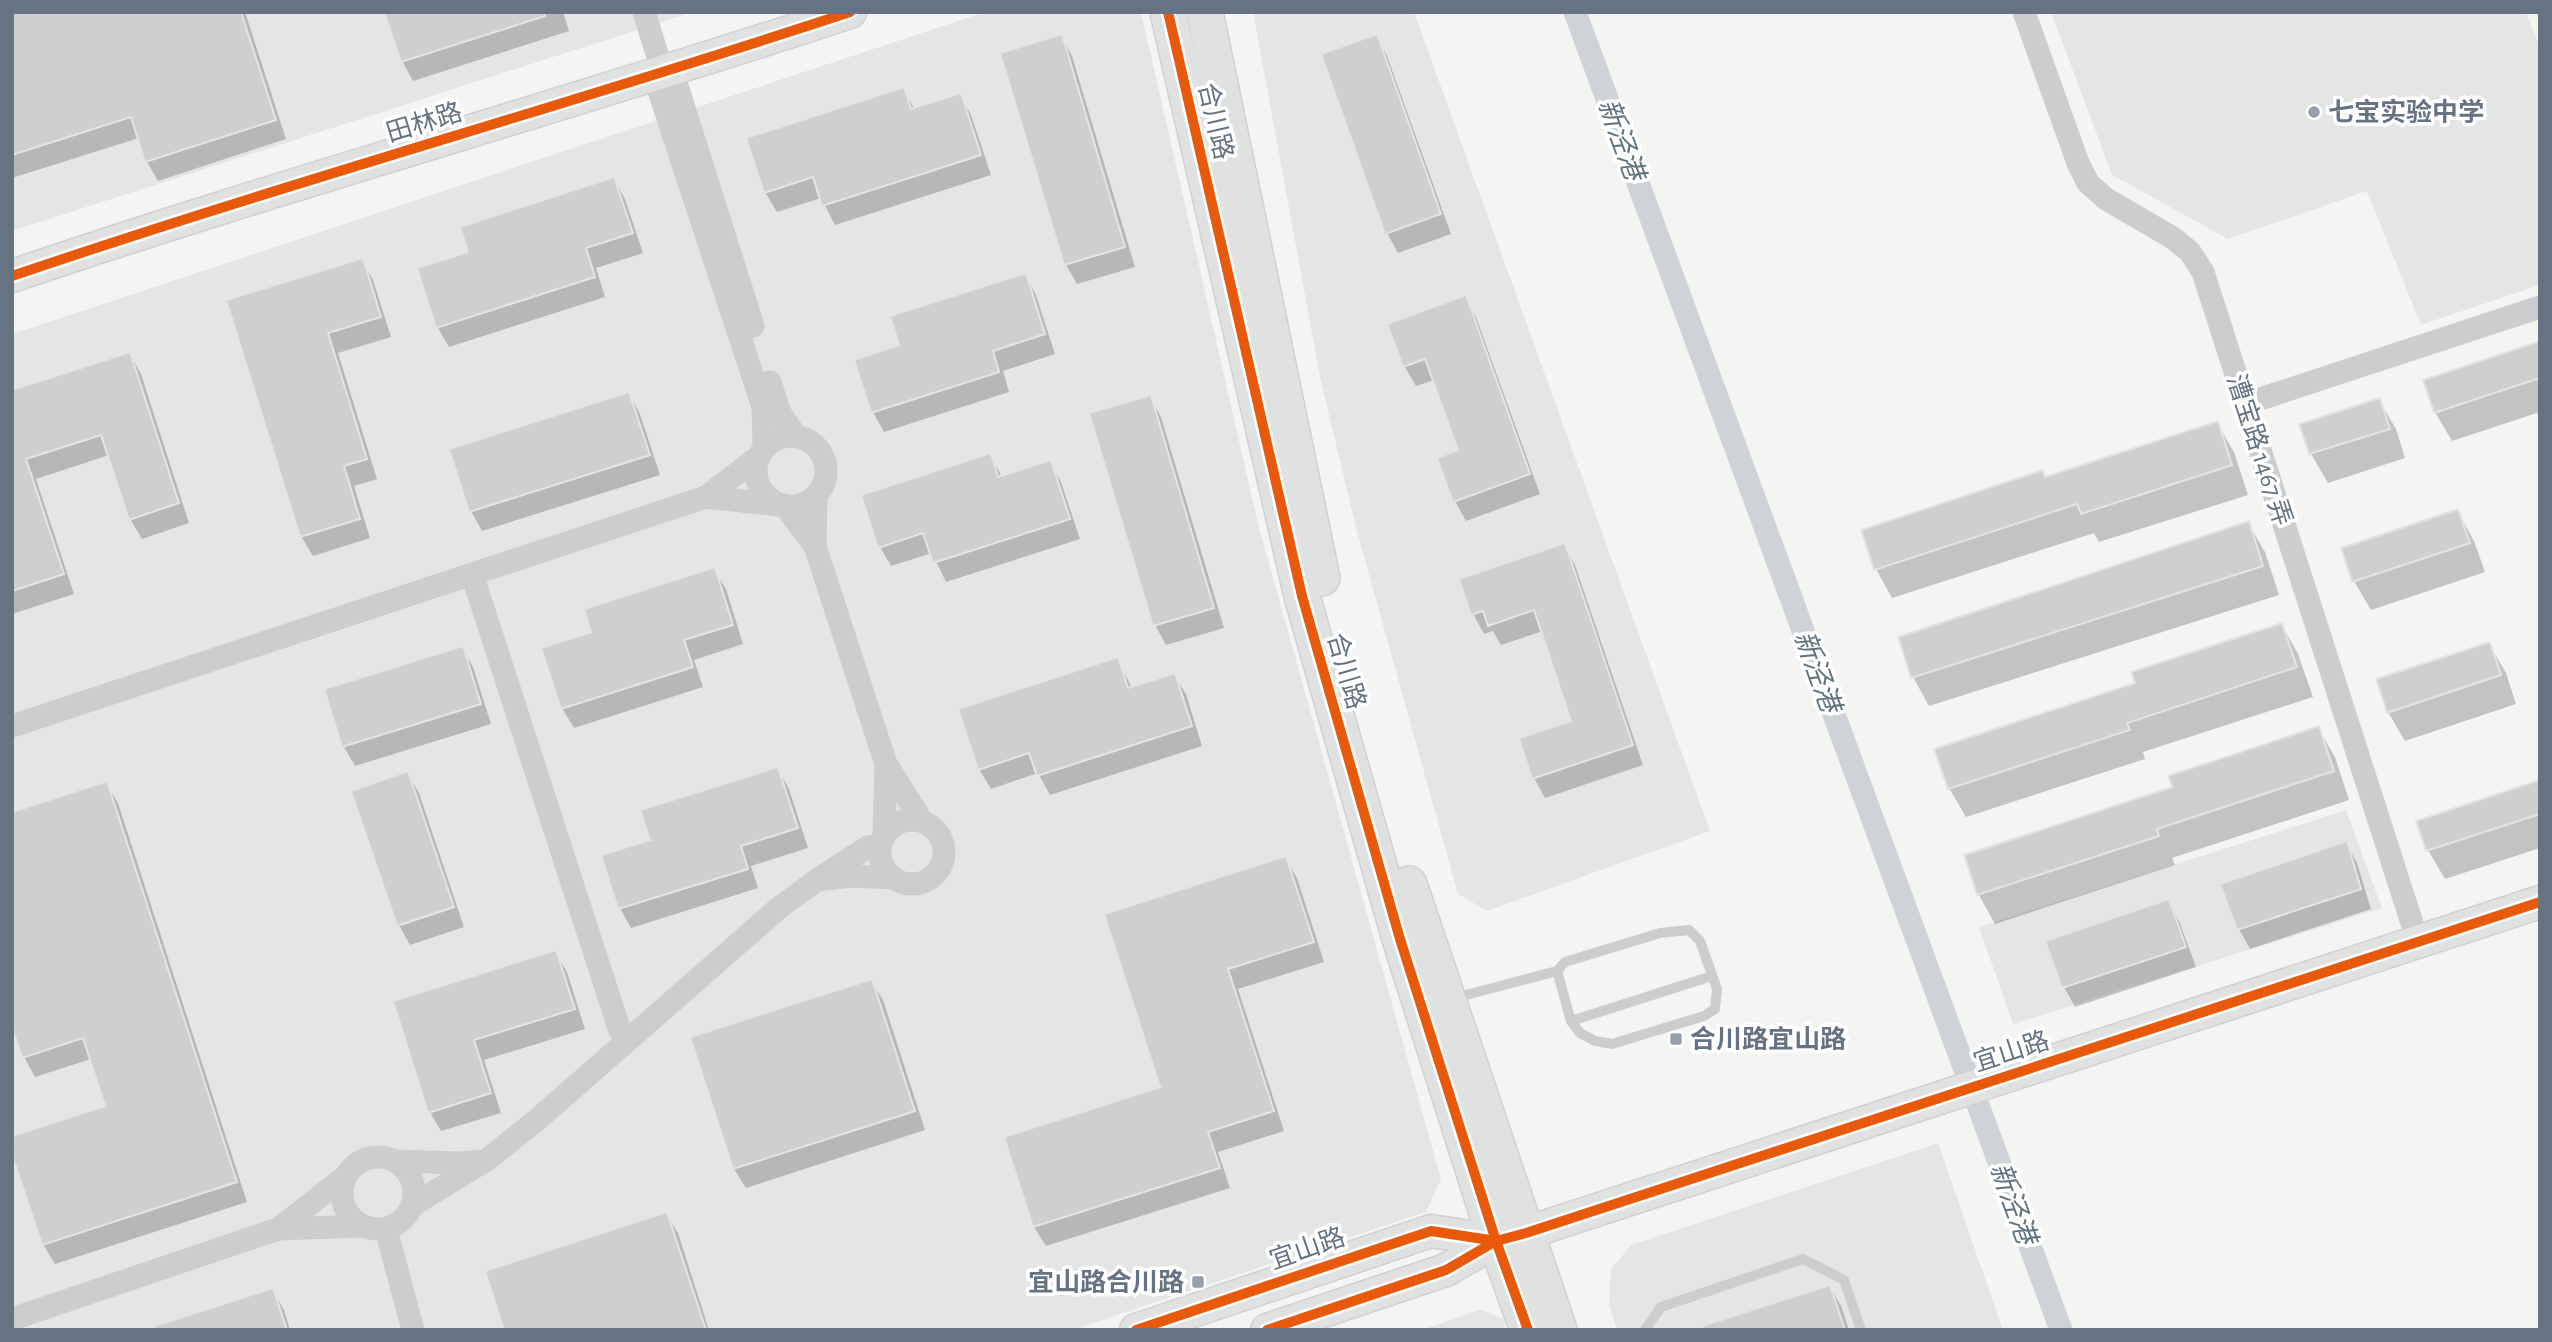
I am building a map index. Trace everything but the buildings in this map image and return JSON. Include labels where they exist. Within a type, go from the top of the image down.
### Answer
[{"type":"main road","name":"合川路","points":[[1168,12],[1302,596],[1400,939],[1511,1237],[1559,1330]]},
{"type":"main road","name":"合川路","points":[[1205,12],[1322,580],[1418,916],[1447,1001],[1511,1237],[1528,1330]]},
{"type":"street","points":[[644,12],[763,407],[761,452],[755,468],[761,491],[768,499],[782,505],[815,546]]},
{"type":"street","name":"田林路","points":[[12,276],[184,219],[663,73],[850,12]]},
{"type":"street","name":"漕宝路 1467 弄","points":[[2024,12],[2078,163],[2088,183],[2106,199],[2190,252],[2203,272],[2418,942]]},
{"type":"street","points":[[663,73],[780,413],[796,436]]},
{"type":"street","points":[[2245,404],[2540,307]]},
{"type":"street","points":[[12,726],[706,497],[784,436],[807,439],[824,457],[827,468],[825,480],[816,496],[802,506],[706,497]]},
{"type":"street","points":[[816,496],[815,546],[886,764],[922,821]]},
{"type":"street","points":[[472,574],[619,1028],[626,1042]]},
{"type":"street","points":[[886,764],[883,867],[894,878]]},
{"type":"street","points":[[413,1205],[488,1160],[780,906],[817,880],[868,847],[882,840],[891,827],[901,822],[922,821],[931,825],[943,842],[945,852],[938,872],[921,883],[910,884],[894,878],[851,876],[817,880]]},
{"type":"street","name":"宜山路","points":[[1267,1330],[1446,1270],[1511,1237],[2540,902]]},
{"type":"street","points":[[278,1229],[346,1176],[353,1167],[373,1157],[397,1161],[460,1163],[488,1160]]},
{"type":"street","points":[[12,1319],[278,1229],[363,1226],[386,1229],[407,1216],[413,1205],[413,1180],[407,1169],[397,1161]]},
{"type":"street","points":[[346,1176],[342,1199],[346,1210],[363,1226]]},
{"type":"street","points":[[386,1229],[413,1330]]},
{"type":"street","name":"宜山路","points":[[1136,1330],[1431,1231],[1511,1237]]},
{"type":"lane","points":[[1447,1001],[1556,971],[1565,962],[1660,933],[1689,930],[1700,941],[1717,989],[1715,1009],[1704,1016],[1612,1044],[1595,1041],[1580,1033],[1571,1021],[1556,971]]},
{"type":"lane","points":[[1571,1021],[1712,976]]},
{"type":"lane","points":[[1645,1330],[1661,1307],[1803,1259],[1844,1280],[1861,1330]]},
{"type":"shaded area","points":[[12,12],[693,12],[12,231]]},
{"type":"shaded area","points":[[985,12],[1141,12],[1258,524],[1441,1179],[1426,1212],[1072,1330],[12,1330],[12,334]]},
{"type":"shaded area","points":[[1253,12],[1414,12],[1710,831],[1487,911],[1458,894],[1356,528],[1320,377]]},
{"type":"shaded area","name":"七宝实验中学","points":[[2051,12],[2526,12],[2540,48],[2540,285],[2421,325],[2367,191],[2228,239],[2112,175]]},
{"type":"shaded area","points":[[2346,810],[2382,908],[2013,1024],[1979,927]]},
{"type":"shaded area","points":[[1938,1143],[2003,1330],[1617,1330],[1609,1304],[1611,1269],[1631,1245]]},
{"type":"shaded area","points":[[1480,1310],[1503,1318],[1506,1330],[1421,1330]]},
{"type":"waterway","name":"新泾港","points":[[1575,12],[2061,1330]]},
{"type":"cycle path","points":[[12,276],[116,241],[850,12]]},
{"type":"cycle path","points":[[1168,12],[1302,596],[1400,939],[1496,1241],[1528,1330]]},
{"type":"cycle path","points":[[1267,1330],[1446,1270],[1496,1241],[2540,902]]},
{"type":"cycle path","points":[[1136,1330],[1431,1231],[1496,1241]]},
{"type":"place","name":"七宝实验中学","points":[[2314,112]]},
{"type":"place","name":"合川路宜山路","points":[[1676,1039]]},
{"type":"place","name":"宜山路合川路","points":[[1198,1282]]}]
